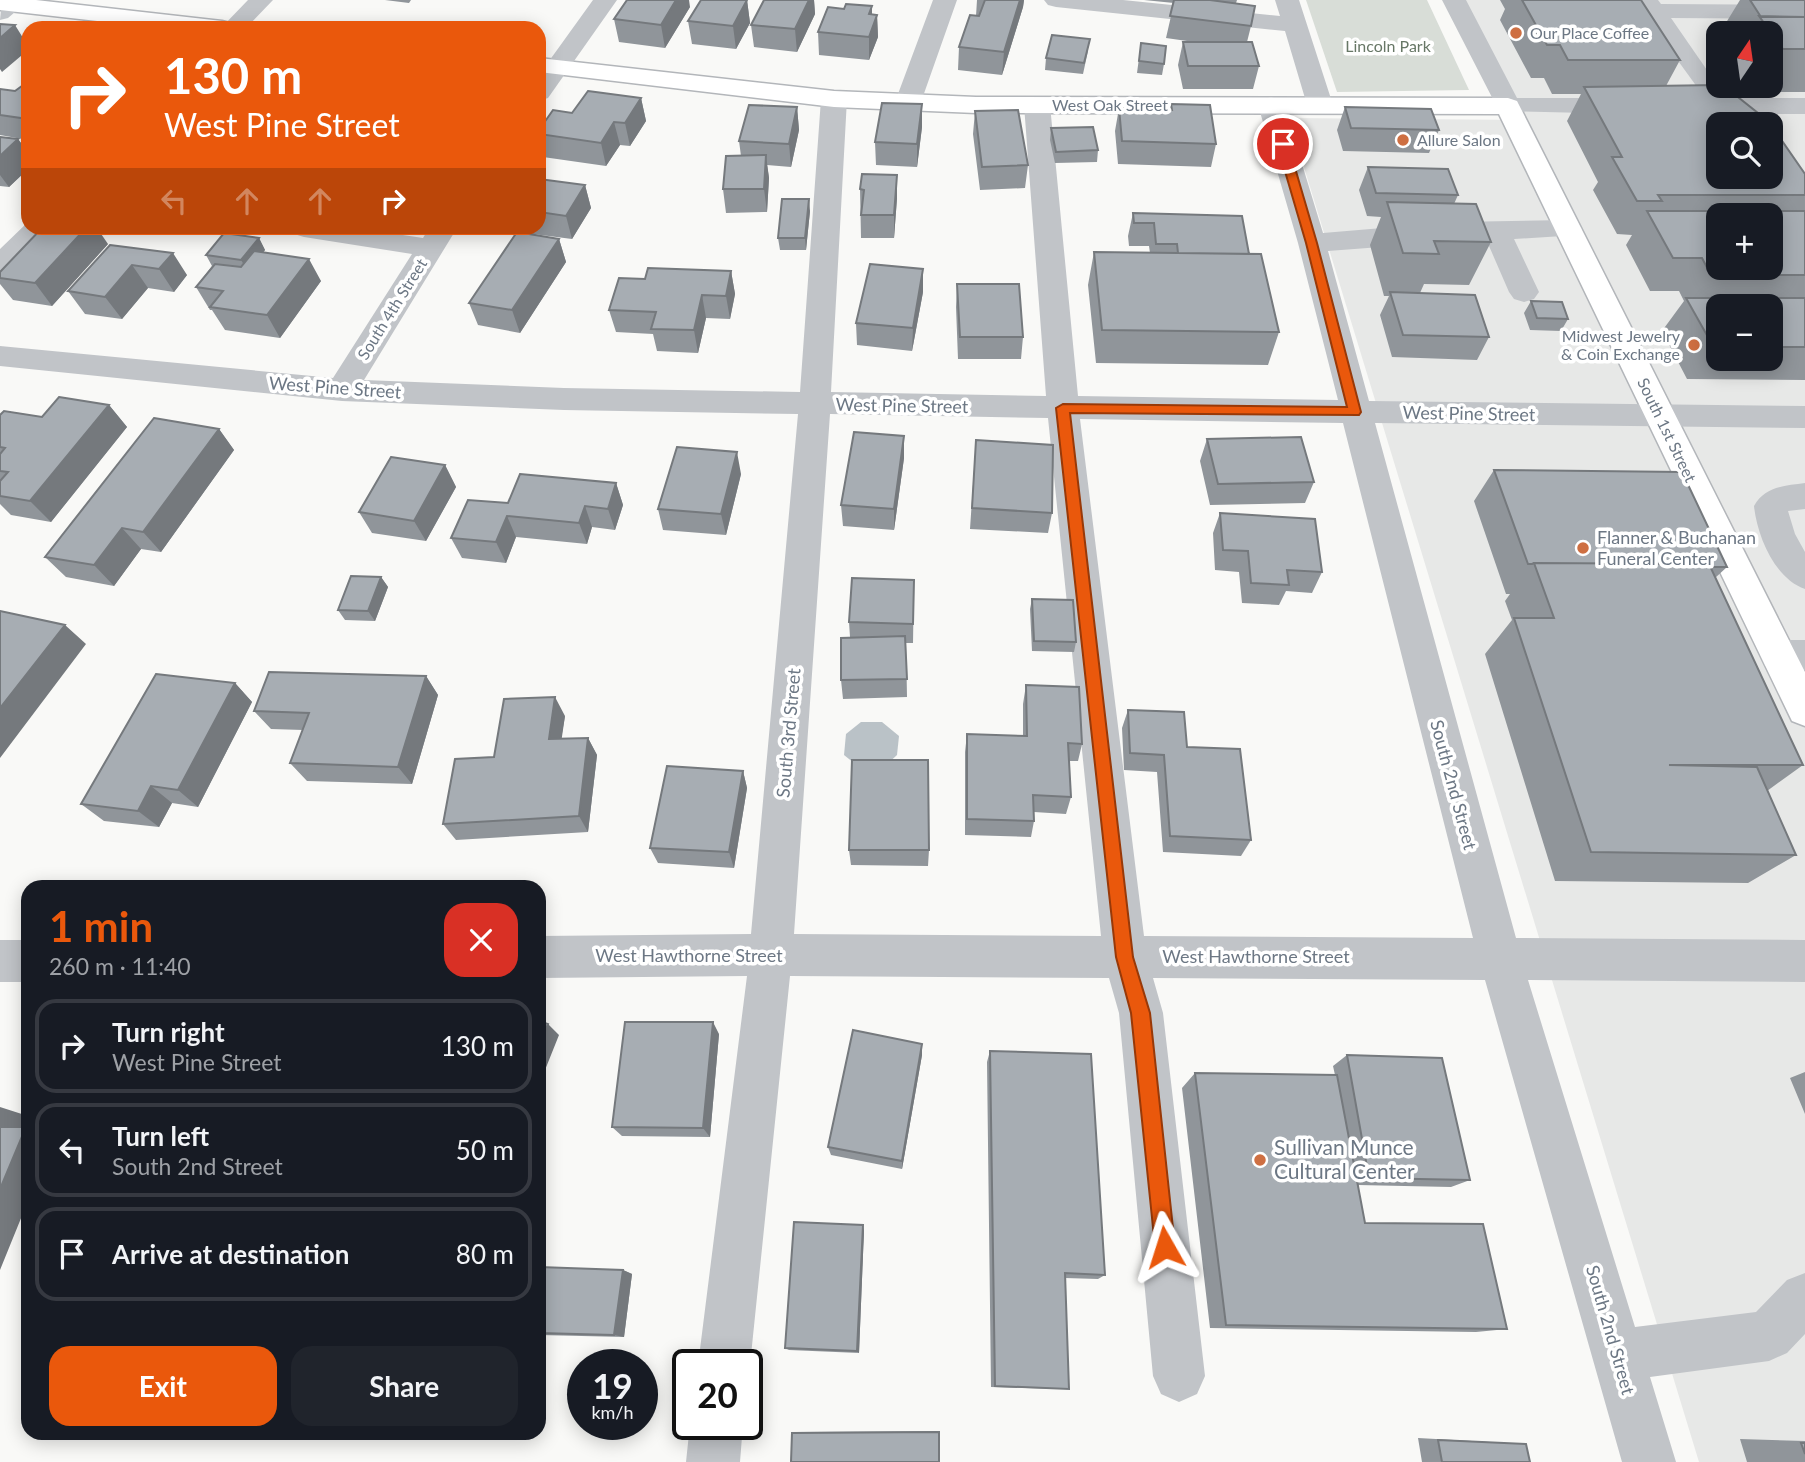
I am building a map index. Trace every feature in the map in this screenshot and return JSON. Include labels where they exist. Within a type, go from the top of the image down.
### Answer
[{"type":"main road","points":[[7,5],[157,21]]},
{"type":"main road","name":"West Oak Street","points":[[549,66],[834,99],[1037,105],[1508,106]]},
{"type":"main road","name":"South 1st Street","points":[[1508,106],[1661,417],[1791,655],[1805,710]]},
{"type":"street","points":[[240,21],[261,0]]},
{"type":"street","points":[[549,66],[605,0]]},
{"type":"street","points":[[908,102],[945,0]]},
{"type":"street","points":[[1056,0],[1294,24]]},
{"type":"street","points":[[1286,0],[1320,105]]},
{"type":"street","name":"South 1st Street","points":[[1454,0],[1508,106]]},
{"type":"street","points":[[1650,6],[1805,12]]},
{"type":"street","points":[[1650,6],[1708,88],[1734,112]]},
{"type":"street","name":"South 3rd Street","points":[[726,1349],[771,955],[815,404],[834,99]]},
{"type":"street","points":[[1037,105],[1063,408],[1125,957],[1141,1013],[1178,1376]]},
{"type":"street","name":"South 2nd Street","points":[[1271,105],[1312,243],[1354,412],[1500,958],[1649,1462]]},
{"type":"street","name":"West Oak Street","points":[[1508,106],[1651,106]]},
{"type":"street","points":[[1679,106],[1805,107]]},
{"type":"street","points":[[0,148],[21,151]]},
{"type":"street","points":[[1312,243],[1454,231],[1568,229]]},
{"type":"street","points":[[1496,230],[1524,292]]},
{"type":"street","points":[[0,266],[31,235]]},
{"type":"street","points":[[396,235],[436,238]]},
{"type":"street","name":"South 4th Street","points":[[342,390],[436,238]]},
{"type":"street","name":"West Pine Street","points":[[0,356],[342,390],[815,404],[1805,417]]},
{"type":"street","points":[[1805,496],[1780,499],[1771,506],[1771,518],[1796,568],[1805,575]]},
{"type":"street","name":"West Hawthorne Street","points":[[546,957],[771,955],[1805,961]]},
{"type":"street","points":[[0,961],[21,961]]},
{"type":"street","points":[[1618,1355],[1703,1346],[1769,1335],[1805,1298]]},
{"type":"street","points":[[713,1462],[715,1440]]},
{"type":"shaded area","points":[[1460,0],[1805,0],[1805,1462],[1699,1462],[1289,118],[1525,120]]},
{"type":"shaded area","points":[[861,722],[882,722],[899,736],[897,755],[883,768],[859,767],[844,755],[846,734]]},
{"type":"green space","name":"Lincoln Park","points":[[1306,0],[1427,0],[1469,90],[1337,92]]},
{"type":"building","points":[[627,0],[676,0],[661,25],[614,19]]},
{"type":"building","points":[[701,0],[747,0],[733,26],[688,21]]},
{"type":"building","points":[[764,0],[809,0],[795,29],[751,25]]},
{"type":"building","points":[[985,0],[1020,0],[1004,52],[959,47],[970,15],[979,16]]},
{"type":"building","points":[[1174,0],[1210,0],[1255,6],[1251,26],[1170,16]]},
{"type":"building","points":[[1522,0],[1641,0],[1680,60],[1568,60],[1560,45],[1547,45]]},
{"type":"building","points":[[1750,0],[1805,0],[1805,17],[1761,17]]},
{"type":"building","points":[[846,4],[872,6],[869,14],[877,15],[869,37],[818,32],[828,7],[844,9]]},
{"type":"building","points":[[1759,16],[1805,17],[1805,49],[1783,49],[1783,21],[1763,21]]},
{"type":"building","points":[[0,24],[15,25],[0,38]]},
{"type":"building","points":[[1052,35],[1090,39],[1084,63],[1046,58]]},
{"type":"building","points":[[1183,42],[1252,42],[1259,66],[1188,66]]},
{"type":"building","points":[[1141,43],[1166,46],[1164,64],[1139,61]]},
{"type":"building","points":[[1706,85],[1706,98],[1739,98],[1757,112],[1706,112],[1706,189],[1783,189],[1783,142],[1805,174],[1805,195],[1658,195],[1662,201],[1637,201],[1612,157],[1622,157],[1584,87]]},
{"type":"building","points":[[21,87],[21,118],[0,115],[0,89],[15,91]]},
{"type":"building","points":[[588,91],[641,98],[625,123],[614,122],[601,143],[546,135],[546,120],[553,110],[572,113]]},
{"type":"building","points":[[882,103],[922,104],[917,144],[875,142]]},
{"type":"building","points":[[1171,104],[1210,105],[1216,144],[1122,141],[1119,108],[1172,110]]},
{"type":"building","points":[[749,105],[797,107],[789,144],[739,141]]},
{"type":"building","points":[[1345,107],[1431,109],[1439,130],[1351,128]]},
{"type":"building","points":[[1018,110],[1028,165],[982,167],[975,111]]},
{"type":"building","points":[[1093,127],[1098,150],[1056,152],[1051,128]]},
{"type":"building","points":[[0,137],[18,139],[0,156]]},
{"type":"building","points":[[766,155],[764,189],[723,189],[726,156]]},
{"type":"building","points":[[1368,167],[1448,169],[1458,195],[1376,193]]},
{"type":"building","points":[[862,174],[897,175],[894,215],[861,215],[864,190],[860,189]]},
{"type":"building","points":[[546,180],[585,185],[566,216],[546,213]]},
{"type":"building","points":[[782,199],[809,199],[805,238],[778,238]]},
{"type":"building","points":[[1387,202],[1476,204],[1491,242],[1434,241],[1439,254],[1403,253]]},
{"type":"building","points":[[1647,211],[1706,211],[1706,266],[1702,258],[1673,258]]},
{"type":"building","points":[[1783,211],[1805,211],[1805,275],[1783,275]]},
{"type":"building","points":[[1133,213],[1242,216],[1249,254],[1178,253],[1177,244],[1156,244],[1154,223],[1134,223]]},
{"type":"building","points":[[35,235],[80,235],[35,283],[0,278],[0,272]]},
{"type":"building","points":[[222,235],[259,238],[241,260],[206,255]]},
{"type":"building","points":[[515,235],[559,239],[512,310],[469,303]]},
{"type":"building","points":[[110,245],[173,253],[159,269],[132,265],[105,297],[68,291]]},
{"type":"building","points":[[254,251],[309,259],[267,315],[210,307],[223,291],[196,287],[215,264],[241,267]]},
{"type":"building","points":[[1094,252],[1261,254],[1279,332],[1102,330]]},
{"type":"building","points":[[870,264],[923,269],[913,328],[856,323]]},
{"type":"building","points":[[648,268],[731,271],[726,296],[702,295],[694,330],[651,329],[656,312],[609,310],[619,278],[645,279]]},
{"type":"building","points":[[957,284],[1019,284],[1023,337],[960,337]]},
{"type":"building","points":[[1390,292],[1475,295],[1489,337],[1403,335]]},
{"type":"building","points":[[1686,298],[1706,298],[1706,334]]},
{"type":"building","points":[[1783,298],[1805,298],[1805,347],[1783,347]]},
{"type":"building","points":[[1531,301],[1562,302],[1568,319],[1537,318]]},
{"type":"building","points":[[59,397],[109,405],[30,501],[0,496],[0,481],[8,472],[0,471],[0,454],[5,448],[0,447],[0,415],[4,411],[42,417]]},
{"type":"building","points":[[154,418],[219,429],[143,532],[122,528],[94,565],[45,557]]},
{"type":"building","points":[[854,432],[904,436],[894,509],[841,505]]},
{"type":"building","points":[[1301,437],[1314,482],[1218,484],[1207,439]]},
{"type":"building","points":[[976,440],[1053,445],[1052,513],[972,508]]},
{"type":"building","points":[[677,447],[737,452],[721,514],[658,509]]},
{"type":"building","points":[[391,457],[445,465],[414,521],[359,512]]},
{"type":"building","points":[[1494,470],[1682,472],[1727,567],[1710,567],[1709,564],[1528,564]]},
{"type":"building","points":[[520,474],[616,483],[608,509],[585,506],[579,523],[507,516],[496,542],[451,538],[468,500],[508,503]]},
{"type":"building","points":[[1220,513],[1315,519],[1322,572],[1287,570],[1289,585],[1251,583],[1248,551],[1223,550]]},
{"type":"building","points":[[1534,563],[1709,564],[1803,765],[1669,765],[1757,767],[1796,855],[1591,852],[1514,618],[1554,618]]},
{"type":"building","points":[[351,576],[381,577],[368,611],[338,610]]},
{"type":"building","points":[[852,578],[914,580],[913,624],[849,622]]},
{"type":"building","points":[[1032,599],[1073,600],[1076,642],[1034,641]]},
{"type":"building","points":[[0,611],[65,625],[0,708]]},
{"type":"building","points":[[905,636],[907,679],[841,680],[841,638]]},
{"type":"building","points":[[269,672],[426,676],[398,767],[290,763],[309,713],[254,711]]},
{"type":"building","points":[[156,674],[235,683],[178,790],[151,786],[138,811],[81,804]]},
{"type":"building","points":[[1026,685],[1079,687],[1082,744],[1068,743],[1071,797],[1033,795],[1034,821],[967,819],[967,734],[1027,736]]},
{"type":"building","points":[[555,697],[549,739],[588,738],[579,816],[443,824],[455,759],[494,757],[504,699]]},
{"type":"building","points":[[1128,710],[1184,712],[1187,747],[1240,749],[1251,840],[1170,836],[1164,755],[1130,753]]},
{"type":"building","points":[[852,760],[928,760],[929,850],[849,850]]},
{"type":"building","points":[[667,766],[743,771],[729,852],[650,848]]},
{"type":"building","points":[[625,1022],[713,1022],[703,1128],[612,1127]]},
{"type":"building","points":[[853,1030],[922,1044],[902,1161],[828,1147]]},
{"type":"building","points":[[990,1051],[1091,1054],[1105,1275],[1065,1273],[1069,1389],[995,1386]]},
{"type":"building","points":[[1347,1055],[1442,1058],[1470,1180],[1369,1178]]},
{"type":"building","name":"Sullivan Munce Cultural Center","points":[[1195,1073],[1337,1075],[1365,1223],[1483,1224],[1507,1329],[1226,1325]]},
{"type":"building","points":[[0,1127],[21,1127],[21,1139],[0,1189]]},
{"type":"building","points":[[794,1222],[863,1225],[857,1351],[785,1348]]},
{"type":"building","points":[[546,1267],[623,1270],[614,1335],[546,1333]]},
{"type":"building","points":[[939,1432],[939,1462],[791,1462],[792,1433]]},
{"type":"building","points":[[1438,1440],[1526,1444],[1530,1462],[1442,1462]]},
{"type":"place","name":"Our Place Coffee","points":[[1516,33]]},
{"type":"place","name":"Allure Salon","points":[[1403,140]]},
{"type":"place","name":"Midwest Jewelry & Coin Exchange","points":[[1694,345]]},
{"type":"place","name":"Flanner & Buchanan Funeral Center","points":[[1583,548]]},
{"type":"place","name":"Sullivan Munce Cultural Center","points":[[1260,1160]]},
{"type":"route","points":[[1165,1247],[1141,1013],[1125,957],[1063,408],[1354,412],[1312,243],[1283,144]]}]
